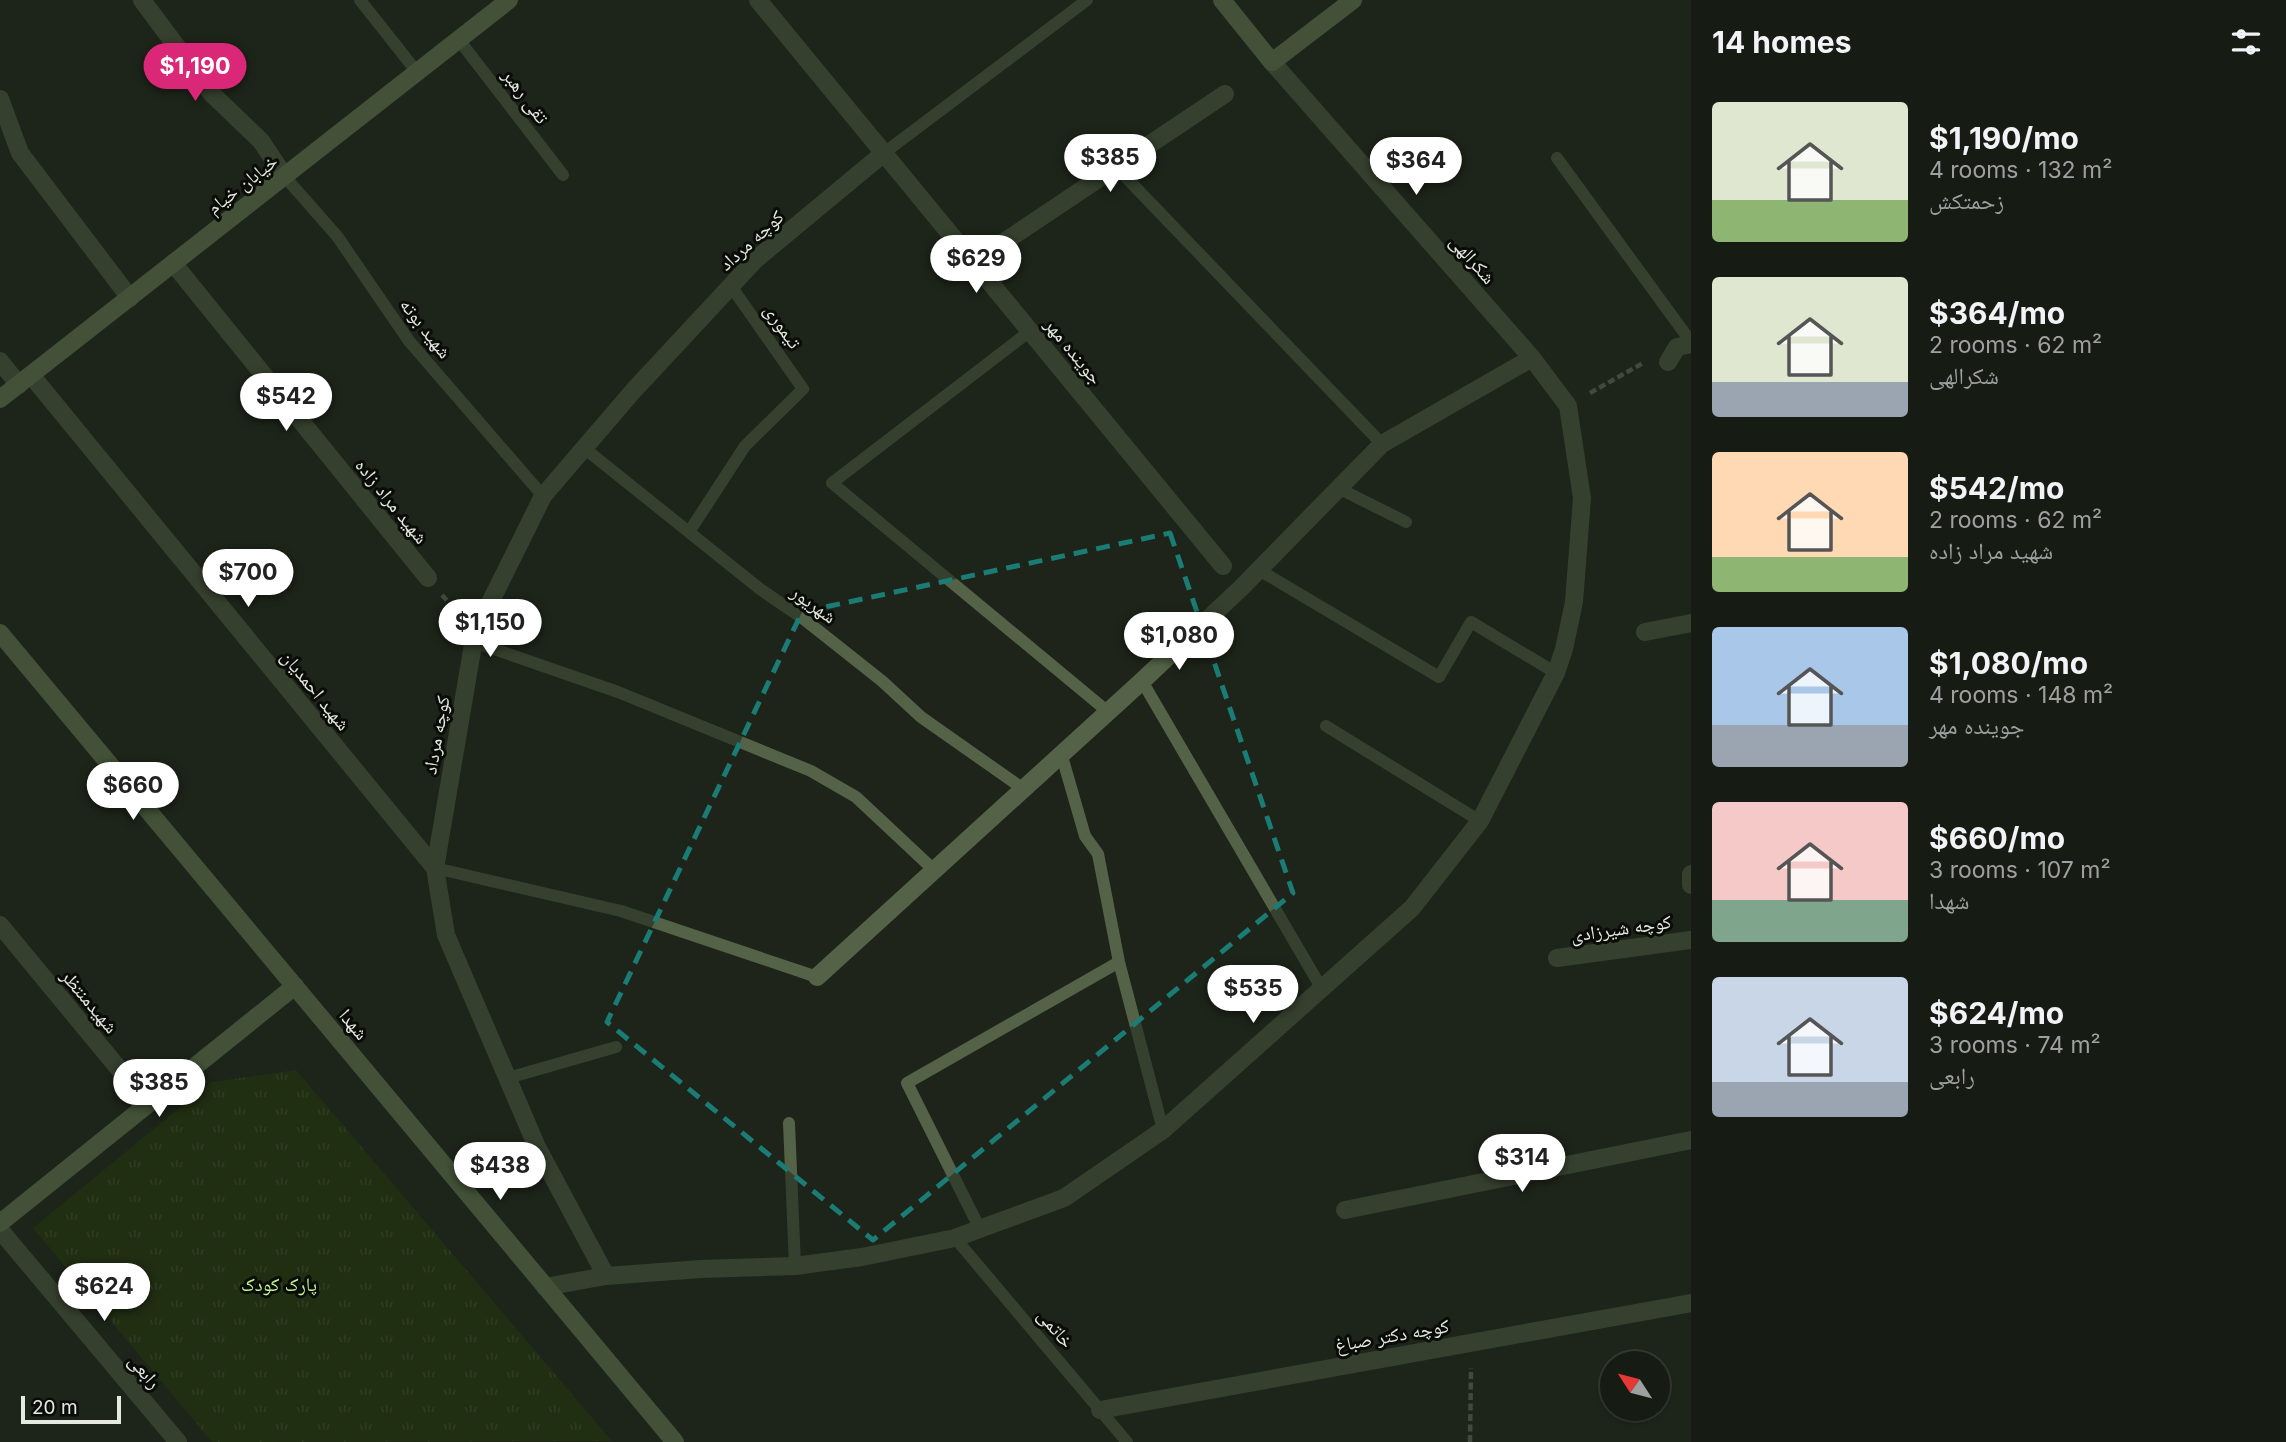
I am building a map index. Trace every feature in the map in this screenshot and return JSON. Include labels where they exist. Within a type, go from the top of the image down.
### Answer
[{"type":"street","points":[[142,0],[212,94],[261,141],[285,177]]},
{"type":"street","name":"خیابان خیام","points":[[0,400],[509,0]]},
{"type":"street","name":"جوینده مهر","points":[[758,0],[1223,566]]},
{"type":"street","points":[[1222,0],[1272,62],[1353,0]]},
{"type":"street","name":"شکرالهی","points":[[1272,62],[1532,358],[1568,406]]},
{"type":"street","points":[[974,262],[1225,94]]},
{"type":"street","points":[[0,99],[20,153],[130,298]]},
{"type":"street","name":"کوچه مرداد","points":[[606,1276],[537,1147],[446,935],[435,868],[474,638],[543,496],[634,390],[755,260],[884,153]]},
{"type":"street","name":"شهید مراد زاده","points":[[173,263],[428,579]]},
{"type":"street","points":[[817,977],[1142,681],[1259,570],[1382,444],[1532,358]]},
{"type":"street","name":"شهید احمدیان","points":[[0,361],[25,380],[435,868]]},
{"type":"street","points":[[545,1287],[606,1276],[795,1266],[862,1257],[955,1238],[1063,1198],[1163,1130],[1412,908],[1480,821],[1556,673],[1574,602],[1582,498],[1568,406]]},
{"type":"street","points":[[1645,632],[1691,623]]},
{"type":"street","name":"شهدا","points":[[0,633],[675,1442]]},
{"type":"street","points":[[1691,874],[1691,885]]},
{"type":"street","name":"شهیدمنتظر","points":[[0,925],[148,1104]]},
{"type":"street","name":"کوچه شیرزادی","points":[[1557,958],[1691,940]]},
{"type":"street","points":[[0,1223],[295,986]]},
{"type":"street","points":[[1345,1210],[1691,1140]]},
{"type":"street","name":"رابعی","points":[[0,1230],[178,1442]]},
{"type":"street","name":"کوچه دکتر صباغ","points":[[1100,1410],[1691,1303]]},
{"type":"lane","points":[[360,0],[417,72]]},
{"type":"lane","points":[[884,153],[1087,0]]},
{"type":"lane","name":"تقی رهبر","points":[[459,40],[563,175]]},
{"type":"lane","points":[[1557,158],[1682,349]]},
{"type":"lane","points":[[1116,167],[1382,444]]},
{"type":"lane","name":"شهید بوته","points":[[285,177],[337,236],[409,341],[543,496]]},
{"type":"lane","name":"تیموری","points":[[689,532],[745,446],[803,389],[731,286]]},
{"type":"lane","points":[[1030,331],[832,483],[1107,711]]},
{"type":"lane","name":"شهریور","points":[[584,448],[760,589],[805,620],[883,681],[921,717],[1022,789]]},
{"type":"lane","points":[[1338,488],[1406,522]]},
{"type":"lane","points":[[1259,570],[1438,677],[1471,622],[1556,673]]},
{"type":"lane","points":[[474,638],[618,692],[811,771],[856,797],[934,870]]},
{"type":"lane","points":[[1142,681],[1322,989]]},
{"type":"lane","points":[[1326,726],[1480,821]]},
{"type":"lane","points":[[1061,753],[1085,836],[1098,854],[1119,962],[1163,1130]]},
{"type":"lane","points":[[435,868],[621,911],[817,977]]},
{"type":"lane","points":[[980,1229],[907,1083],[1119,962]]},
{"type":"lane","points":[[508,1078],[616,1047]]},
{"type":"lane","points":[[789,1123],[795,1266]]},
{"type":"lane","name":"خاتمی","points":[[955,1238],[1127,1442]]},
{"type":"path","points":[[1568,406],[1638,365],[1682,349]]},
{"type":"path","points":[[428,579],[474,638]]},
{"type":"path","points":[[1470,1442],[1471,1342]]},
{"type":"highlighted area","points":[[1170,533],[1293,893],[873,1240],[607,1022],[802,612]]},
{"type":"green space","name":"پارک کودک","points":[[296,1070],[612,1441],[212,1442],[33,1228],[211,1082]]}]
